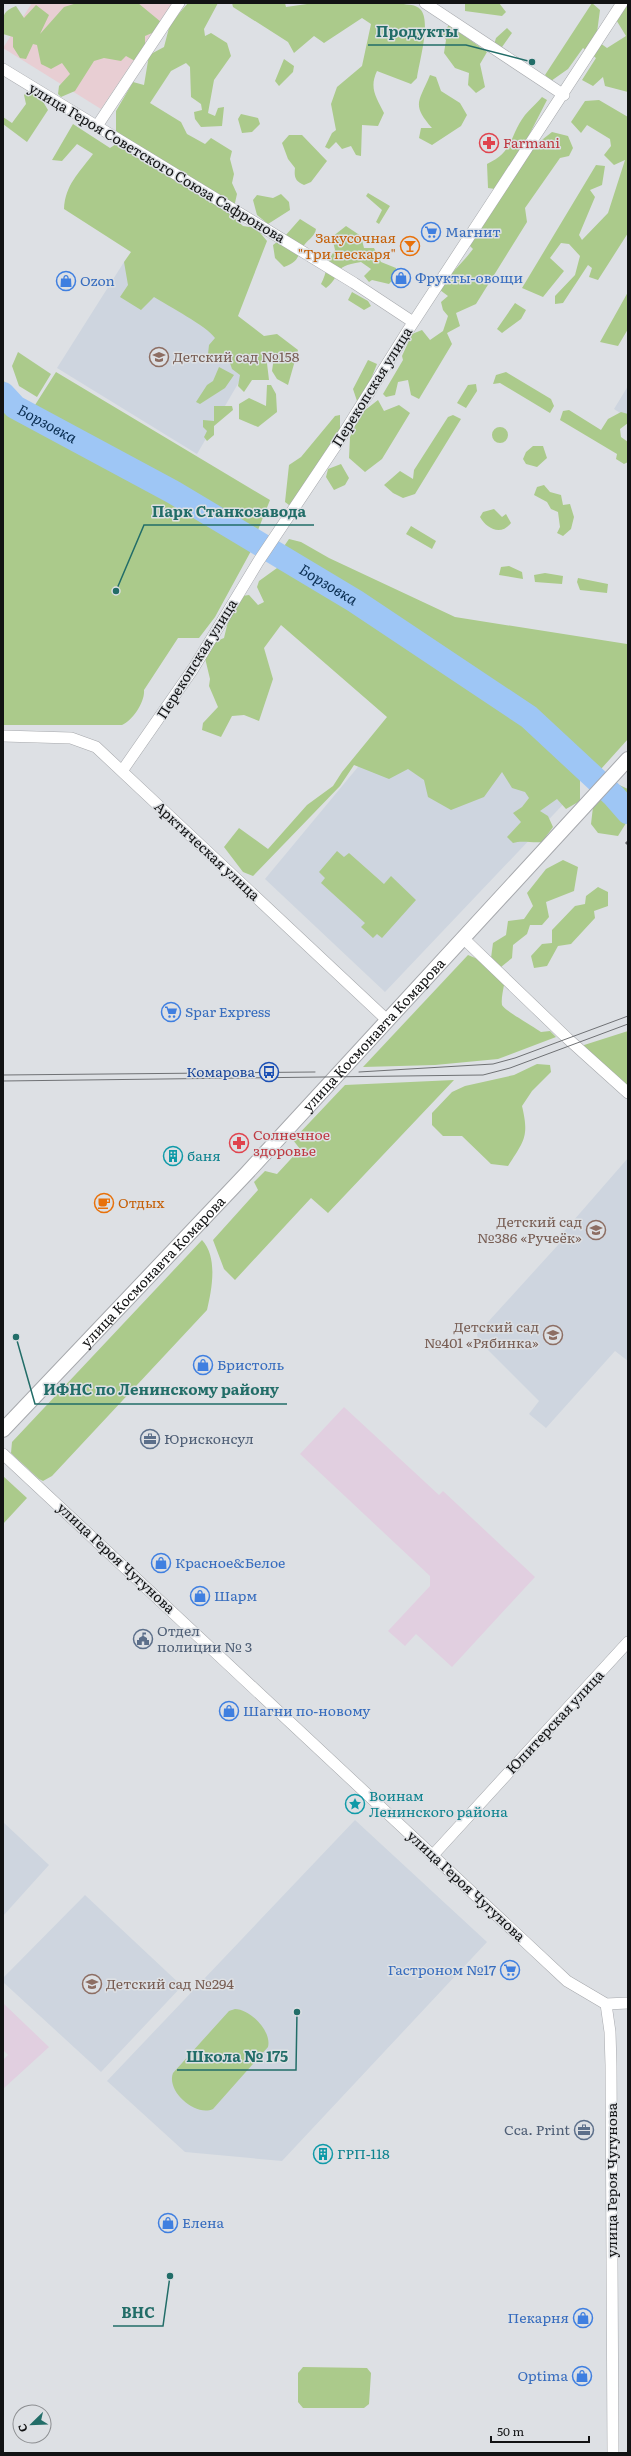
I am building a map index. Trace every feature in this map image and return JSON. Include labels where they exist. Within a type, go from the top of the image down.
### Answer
[{"type":"street","points":[[97,126],[179,3]]},
{"type":"street","points":[[425,3],[564,95]]},
{"type":"street","name":"Перекопская улица","points":[[122,771],[193,669],[258,562],[339,440],[413,322],[564,95],[622,3]]},
{"type":"street","name":"улица Героя Советского Союза Сафронова","points":[[3,69],[354,283],[413,322]]},
{"type":"street","name":"Арктическая улица","points":[[3,736],[66,737],[85,741],[96,747],[387,1020]]},
{"type":"street","name":"улица Космонавта Комарова","points":[[5,1426],[219,1202],[628,760]]},
{"type":"street","points":[[463,938],[567,1038],[628,1093]]},
{"type":"street","name":"улица Героя Чугунова","points":[[3,1454],[567,1981],[606,2004],[610,2032],[611,2066],[613,2453]]},
{"type":"street","name":"Юпитерская улица","points":[[433,1855],[628,1642]]},
{"type":"street","points":[[606,2004],[628,2003]]},
{"type":"shaded area","points":[[32,3],[172,3],[101,109],[3,48]]},
{"type":"shaded area","name":"Детский сад №158","points":[[124,262],[260,346],[197,454],[57,368]]},
{"type":"shaded area","points":[[628,386],[628,418],[614,409]]},
{"type":"shaded area","points":[[416,697],[573,794],[385,992],[265,879]]},
{"type":"shaded area","name":"Детский сад №401 «Рябинка»","points":[[628,1158],[628,1361],[615,1351],[546,1428],[529,1414],[539,1401],[478,1340],[477,1334],[558,1245],[563,1239],[560,1236]]},
{"type":"shaded area","points":[[344,1407],[439,1495],[443,1491],[535,1577],[452,1667],[416,1634],[405,1646],[388,1631],[430,1586],[430,1576],[300,1454]]},
{"type":"shaded area","points":[[355,1820],[487,1942],[282,2161],[185,2152],[107,2081]]},
{"type":"shaded area","points":[[3,1822],[49,1865],[3,1916]]},
{"type":"shaded area","name":"Детский сад №294","points":[[85,1895],[182,1986],[101,2072],[3,1982],[3,1978]]},
{"type":"shaded area","points":[[3,2003],[49,2047],[3,2089],[3,2060],[8,2055],[3,2050]]},
{"type":"green space","points":[[77,3],[138,3],[161,22],[159,30],[145,36],[145,52],[135,61],[126,56],[121,61],[104,58],[94,61],[75,91],[61,97],[58,94],[59,86],[70,74],[62,63],[51,69],[41,64],[37,45],[33,44],[26,59],[20,58],[13,47],[13,37],[3,34],[3,20],[7,11],[11,8],[16,6],[24,18],[36,5],[49,15],[40,34],[64,7]]},
{"type":"green space","points":[[188,3],[218,3],[204,29],[205,36],[211,33],[227,43],[231,56],[214,80],[208,113],[215,116],[218,108],[224,107],[222,126],[201,127],[195,119],[194,112],[202,110],[201,104],[191,97],[190,67],[186,63],[171,71],[150,103],[181,122],[187,134],[205,144],[211,138],[232,151],[230,159],[234,174],[232,183],[237,194],[232,216],[243,226],[256,228],[267,241],[238,316],[264,336],[277,334],[298,350],[288,385],[277,379],[272,371],[274,357],[266,355],[269,380],[252,380],[244,392],[238,386],[240,375],[232,369],[230,363],[217,360],[208,354],[209,345],[215,338],[211,333],[187,316],[154,297],[141,310],[120,297],[128,285],[124,262],[131,252],[64,209],[70,186],[93,154],[77,144],[62,161],[52,160],[73,124],[110,148],[116,144],[116,111],[133,82],[144,85],[149,55],[164,47],[170,24]]},
{"type":"green space","points":[[232,3],[285,3],[286,7],[314,3],[401,3],[414,6],[421,10],[424,16],[425,33],[417,78],[411,84],[377,71],[374,82],[374,92],[384,113],[378,126],[362,125],[361,156],[356,155],[351,146],[342,149],[336,142],[329,149],[325,147],[332,133],[336,130],[331,104],[337,87],[362,66],[371,24],[362,18],[324,43],[314,36],[294,53],[288,42],[233,7]]},
{"type":"green space","points":[[465,3],[499,3],[506,12],[502,16],[465,11]]},
{"type":"green space","points":[[592,3],[600,10],[596,40],[607,48],[626,36],[615,18],[628,3],[628,92],[605,86],[603,77],[593,86],[582,80],[596,58],[583,48],[568,69],[551,81],[545,75]]},
{"type":"green space","points":[[449,25],[487,52],[480,64],[485,87],[476,93],[468,85],[469,73],[455,68],[444,53],[446,40],[442,34]]},
{"type":"green space","points":[[507,28],[512,33],[502,47],[493,48],[496,38]]},
{"type":"green space","points":[[284,59],[294,66],[293,72],[279,86],[275,81]]},
{"type":"green space","points":[[430,75],[436,77],[441,91],[460,103],[467,115],[461,126],[432,145],[419,138],[421,128],[432,128],[425,120],[419,108],[420,97]]},
{"type":"green space","points":[[28,91],[42,100],[48,110],[27,142],[3,124],[3,117],[12,123],[26,104],[24,95]]},
{"type":"green space","points":[[542,97],[547,100],[528,137],[534,146],[552,132],[568,136],[573,148],[569,156],[560,158],[525,208],[527,222],[476,304],[456,313],[460,326],[447,333],[452,344],[419,399],[411,395],[408,380],[398,382],[395,395],[386,397],[383,394],[403,360],[402,356],[412,334],[422,330],[430,340],[443,331],[448,316],[443,310],[441,302],[448,296],[440,290],[447,279],[473,249],[469,245],[495,189],[488,188],[487,164],[496,159],[507,149],[525,115]]},
{"type":"green space","points":[[599,100],[628,117],[628,233],[598,280],[589,277],[592,268],[588,265],[563,303],[555,304],[555,296],[575,275],[580,256],[569,244],[561,243],[550,258],[564,271],[543,297],[522,288],[596,165],[605,166],[602,185],[590,190],[595,197],[579,235],[582,240],[608,213],[625,160],[614,165],[604,155],[611,146],[610,139],[587,125],[581,133],[571,122],[585,101]]},
{"type":"green space","points":[[241,114],[258,118],[260,124],[252,132],[242,133],[238,119]]},
{"type":"green space","points":[[289,135],[302,135],[327,161],[311,182],[304,185],[296,178],[295,168],[288,159],[282,143]]},
{"type":"green space","points":[[368,193],[390,206],[379,224],[376,222],[382,210],[366,196]]},
{"type":"green space","points":[[281,194],[289,202],[290,210],[268,224],[257,215],[253,200],[257,195],[273,198]]},
{"type":"green space","points":[[300,219],[316,229],[313,236],[302,248],[296,260],[284,267],[275,258],[273,245],[285,236]]},
{"type":"green space","points":[[346,226],[361,236],[364,248],[374,248],[381,262],[396,268],[396,276],[389,284],[372,280],[369,282],[364,276],[371,269],[361,262],[345,266],[338,272],[335,279],[326,288],[321,284],[335,250],[332,237]]},
{"type":"green space","points":[[352,292],[368,301],[371,306],[364,310],[348,300]]},
{"type":"green space","points":[[628,292],[628,329],[618,346],[600,342]]},
{"type":"green space","points":[[515,303],[526,310],[521,319],[502,333],[497,329]]},
{"type":"green space","points":[[18,352],[51,374],[37,397],[19,386],[12,366]]},
{"type":"green space","points":[[368,360],[377,364],[365,394],[357,401],[353,389]]},
{"type":"green space","points":[[219,367],[234,375],[225,388],[200,404],[196,402],[207,385],[213,381]]},
{"type":"green space","points":[[56,372],[270,500],[256,535],[247,549],[251,551],[215,617],[199,638],[178,638],[144,690],[143,700],[138,710],[126,723],[122,725],[3,725],[3,380],[16,395],[35,405]]},
{"type":"green space","points":[[506,372],[551,399],[554,406],[550,413],[500,383],[493,384],[496,375]]},
{"type":"green space","points":[[476,384],[477,391],[466,408],[457,403],[468,385]]},
{"type":"green space","points":[[267,385],[271,385],[276,394],[277,412],[258,427],[239,419],[239,404],[249,398],[266,406]]},
{"type":"green space","points":[[378,400],[384,411],[399,405],[410,413],[382,459],[365,472],[349,458],[350,437],[360,414]]},
{"type":"green space","points":[[214,406],[232,406],[233,410],[214,426],[214,435],[207,441],[204,437],[207,431],[203,427],[203,420],[214,421]]},
{"type":"green space","points":[[569,410],[601,430],[608,419],[621,412],[628,414],[628,423],[620,429],[621,437],[628,442],[628,462],[624,464],[616,459],[617,454],[560,420],[563,411]]},
{"type":"green space","points":[[340,415],[340,433],[295,502],[289,505],[285,502],[289,465],[301,457],[335,416]]},
{"type":"green space","points":[[453,415],[461,419],[415,494],[403,498],[393,493],[384,485],[400,471],[413,479],[414,470],[448,417]]},
{"type":"green space","points":[[500,427],[507,432],[508,435],[503,442],[500,443],[493,438],[492,435],[497,428]]},
{"type":"green space","points":[[533,446],[543,446],[547,458],[537,467],[526,464],[523,459],[526,452]]},
{"type":"green space","points":[[341,464],[349,478],[345,485],[334,490],[326,477],[328,469]]},
{"type":"green space","points":[[544,485],[550,492],[561,495],[563,505],[570,504],[574,517],[571,529],[563,536],[557,533],[560,527],[558,512],[551,509],[547,502],[534,495],[537,487]]},
{"type":"green space","points":[[494,509],[502,517],[506,514],[511,523],[507,527],[499,530],[490,528],[480,517],[483,512]]},
{"type":"green space","points":[[411,526],[436,541],[432,549],[406,534]]},
{"type":"green space","points":[[289,539],[301,542],[329,558],[455,617],[627,644],[628,739],[601,769],[591,767],[580,775],[580,801],[566,809],[557,799],[540,811],[548,816],[553,827],[542,842],[513,843],[507,837],[521,822],[513,813],[522,807],[529,798],[525,792],[512,788],[502,772],[484,797],[451,810],[428,797],[424,780],[408,769],[389,779],[354,765],[340,786],[253,876],[243,872],[224,847],[239,828],[268,849],[307,805],[333,786],[342,772],[387,717],[281,625],[264,648],[273,679],[259,721],[244,715],[232,716],[221,737],[202,730],[203,723],[218,707],[209,686],[210,679],[205,658],[214,642],[224,638],[230,613],[242,596],[249,595],[258,605],[264,602],[257,587],[259,581],[284,563],[286,552],[280,552]]},
{"type":"green space","points":[[509,566],[522,572],[523,579],[499,575],[501,567]]},
{"type":"green space","points":[[545,573],[563,576],[562,584],[535,582],[534,575]]},
{"type":"green space","points":[[578,578],[608,584],[607,593],[580,590],[577,582]]},
{"type":"green space","points":[[615,783],[628,789],[628,820],[618,836],[598,833],[591,824],[593,807]]},
{"type":"green space","points":[[337,851],[344,857],[349,853],[384,884],[391,876],[416,900],[382,938],[377,934],[373,938],[361,927],[365,923],[321,883],[325,878],[319,872]]},
{"type":"green space","points":[[563,860],[578,867],[574,891],[546,902],[549,917],[542,925],[530,925],[527,934],[513,945],[512,958],[501,967],[491,958],[493,943],[506,935],[508,921],[524,919],[533,906],[527,893],[546,869]]},
{"type":"green space","points":[[598,887],[608,892],[608,906],[594,911],[595,918],[571,944],[558,946],[547,966],[534,968],[531,956],[542,944],[552,943],[552,930],[575,906],[585,904],[586,896]]},
{"type":"green space","points":[[468,955],[480,960],[504,985],[502,1005],[504,1007],[541,1032],[550,1031],[556,1037],[498,1059],[435,1065],[363,1067]]},
{"type":"green space","points":[[628,1031],[628,1090],[581,1046]]},
{"type":"green space","points":[[537,1064],[550,1065],[551,1072],[532,1091],[522,1106],[525,1124],[524,1138],[522,1144],[508,1166],[491,1164],[462,1136],[443,1136],[432,1125],[432,1113],[452,1092],[465,1086],[514,1075]]},
{"type":"green space","points":[[454,1080],[328,1213],[311,1198],[235,1280],[224,1269],[213,1240],[258,1190],[254,1182],[265,1171],[277,1174],[300,1149],[293,1140],[345,1085]]},
{"type":"green space","points":[[202,1240],[207,1247],[212,1264],[211,1293],[207,1310],[52,1476],[43,1481],[39,1479],[11,1453],[12,1442]]},
{"type":"green space","points":[[3,1476],[27,1498],[3,1524]]},
{"type":"green space","points":[[235,2009],[247,2013],[259,2022],[267,2034],[268,2047],[213,2109],[198,2109],[184,2101],[178,2094],[172,2080],[173,2073],[229,2011]]},
{"type":"green space","points":[[303,2367],[367,2368],[371,2373],[369,2404],[364,2408],[303,2408],[298,2402],[298,2373]]},
{"type":"waterway","name":"Борзовка","points":[[3,394],[15,407],[173,492],[355,601],[529,717],[614,796],[628,812]]},
{"type":"tram line","points":[[359,1072],[493,1064],[515,1058],[628,1016]]},
{"type":"tram line","points":[[3,1081],[483,1075],[510,1068],[628,1024]]},
{"type":"tram line","points":[[3,1075],[315,1072]]},
{"type":"place","name":"Продукты","points":[[532,62]]},
{"type":"place","name":"Farmani","points":[[489,143]]},
{"type":"place","name":"Магнит","points":[[431,232]]},
{"type":"place","name":"Закусочная \"Три пескаря\"","points":[[410,246]]},
{"type":"place","name":"Фрукты-овощи","points":[[401,278]]},
{"type":"place","name":"Ozon","points":[[66,281]]},
{"type":"place","name":"Детский сад №158","points":[[159,357]]},
{"type":"place","name":"Парк Станкозавода","points":[[116,591]]},
{"type":"place","name":"Spar Express","points":[[171,1012]]},
{"type":"place","name":"Комарова","points":[[269,1072]]},
{"type":"place","name":"Солнечное здоровье","points":[[239,1143]]},
{"type":"place","name":"баня","points":[[173,1156]]},
{"type":"place","name":"Отдых","points":[[104,1203]]},
{"type":"place","name":"Детский сад №386 «Ручеёк»","points":[[596,1230]]},
{"type":"place","name":"Детский сад №401 «Рябинка»","points":[[553,1335]]},
{"type":"place","name":"ИФНС по Ленинскому району","points":[[16,1337]]},
{"type":"place","name":"Бристоль","points":[[203,1365]]},
{"type":"place","name":"Юрисконсул","points":[[150,1439]]},
{"type":"place","name":"Красное&Белое","points":[[161,1563]]},
{"type":"place","name":"Шарм","points":[[200,1596]]},
{"type":"place","name":"Отдел полиции № 3","points":[[143,1639]]},
{"type":"place","name":"Шагни по-новому","points":[[229,1711]]},
{"type":"place","name":"Воинам Ленинского района","points":[[355,1804]]},
{"type":"place","name":"Гастроном №17","points":[[510,1970]]},
{"type":"place","name":"Детский сад №294","points":[[92,1984]]},
{"type":"place","name":"Школа № 175","points":[[297,2012]]},
{"type":"place","name":"Cca. Print","points":[[584,2130]]},
{"type":"place","name":"ГРП-118","points":[[323,2154]]},
{"type":"place","name":"Елена","points":[[168,2223]]},
{"type":"place","name":"ВНС","points":[[170,2276]]},
{"type":"place","name":"Пекарня","points":[[583,2318]]},
{"type":"place","name":"Optima","points":[[582,2376]]}]
